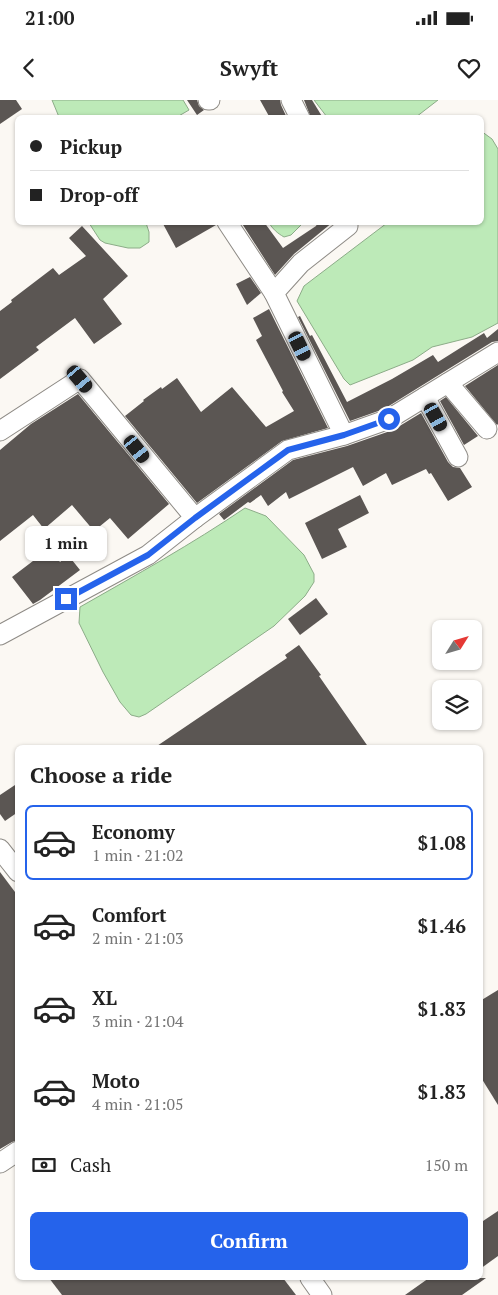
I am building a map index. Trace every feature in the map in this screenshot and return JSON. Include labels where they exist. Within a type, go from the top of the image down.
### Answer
[{"type":"street","points":[[291,100],[298,115]]},
{"type":"street","points":[[229,225],[274,293],[344,435]]},
{"type":"street","points":[[274,293],[301,263],[348,225]]},
{"type":"street","points":[[0,635],[148,555],[288,450],[344,435],[389,419],[448,383],[495,361]]},
{"type":"street","points":[[0,431],[80,379],[195,518]]},
{"type":"street","points":[[448,383],[486,429]]},
{"type":"street","points":[[426,397],[458,457]]},
{"type":"street","points":[[0,849],[15,868]]},
{"type":"street","points":[[0,1164],[15,1153]]},
{"type":"street","points":[[311,1280],[322,1295]]},
{"type":"shaded area","points":[[52,100],[183,100],[189,110],[180,115],[58,115]]},
{"type":"shaded area","points":[[314,100],[438,100],[419,115],[325,115]]},
{"type":"shaded area","points":[[484,133],[492,139],[498,149],[498,323],[472,337],[432,347],[413,360],[350,385],[344,379],[297,301],[304,286],[384,225],[484,225]]},
{"type":"shaded area","points":[[90,225],[147,225],[149,232],[149,242],[140,248],[128,248],[105,243],[100,240]]},
{"type":"shaded area","points":[[270,225],[301,225],[291,235],[284,237]]},
{"type":"shaded area","points":[[245,508],[266,516],[304,555],[314,574],[314,582],[305,596],[274,626],[146,714],[139,717],[131,715],[120,702],[103,672],[79,623],[80,607],[184,547]]},
{"type":"building","points":[[0,100],[16,100],[22,109],[0,124]]},
{"type":"building","points":[[187,100],[197,100],[199,106],[204,110],[197,115]]},
{"type":"building","points":[[260,100],[280,100],[286,115],[268,115]]},
{"type":"building","points":[[304,100],[312,100],[321,115],[310,115]]},
{"type":"building","points":[[164,225],[216,225],[176,248]]},
{"type":"building","points":[[243,225],[266,225],[283,248],[316,225],[329,225],[294,254],[275,275]]},
{"type":"building","points":[[82,226],[128,276],[103,299],[122,324],[94,344],[75,318],[36,347],[39,350],[0,379],[0,311],[12,302],[11,300],[53,268],[59,275],[86,256],[69,238]]},
{"type":"building","points":[[250,277],[261,293],[247,305],[236,284]]},
{"type":"building","points":[[269,309],[328,428],[282,441],[197,503],[125,416],[143,400],[177,378],[201,412],[232,387],[266,427],[294,411],[282,392],[256,340],[262,336],[253,318]]},
{"type":"building","points":[[300,316],[347,402],[433,355],[438,362],[484,333],[487,338],[498,329],[498,341],[492,342],[384,409],[350,421],[298,317]]},
{"type":"building","points":[[498,365],[498,424],[497,425],[465,386]]},
{"type":"building","points":[[78,394],[169,504],[128,539],[110,518],[94,531],[72,505],[44,529],[33,515],[0,541],[0,450],[31,424]]},
{"type":"building","points":[[446,397],[478,436],[464,445],[440,401]]},
{"type":"building","points":[[421,413],[448,462],[453,467],[460,468],[472,487],[448,501],[431,473],[429,474],[426,469],[392,485],[386,473],[363,486],[353,467],[289,499],[286,492],[268,506],[261,495],[224,520],[219,514],[293,460],[347,446],[393,430]]},
{"type":"building","points":[[360,495],[369,513],[338,529],[347,547],[322,559],[305,523]]},
{"type":"building","points":[[50,548],[60,562],[68,555],[80,570],[33,604],[12,577]]},
{"type":"building","points":[[316,598],[328,614],[300,635],[288,619]]},
{"type":"building","points":[[299,645],[367,745],[158,745],[287,658],[285,655]]},
{"type":"building","points":[[15,785],[15,814],[5,821],[0,814],[0,795]]},
{"type":"building","points":[[0,872],[15,892],[15,1141],[0,1149]]},
{"type":"building","points":[[498,990],[498,1105],[483,1081],[483,999]]},
{"type":"building","points":[[498,1211],[498,1256],[483,1267],[483,1221]]},
{"type":"building","points":[[483,1278],[486,1278],[462,1295],[405,1295],[426,1280],[483,1280]]},
{"type":"building","points":[[51,1280],[285,1280],[296,1295],[62,1295]]},
{"type":"route","points":[[66,599],[148,555],[288,450],[344,435],[389,419]]}]
